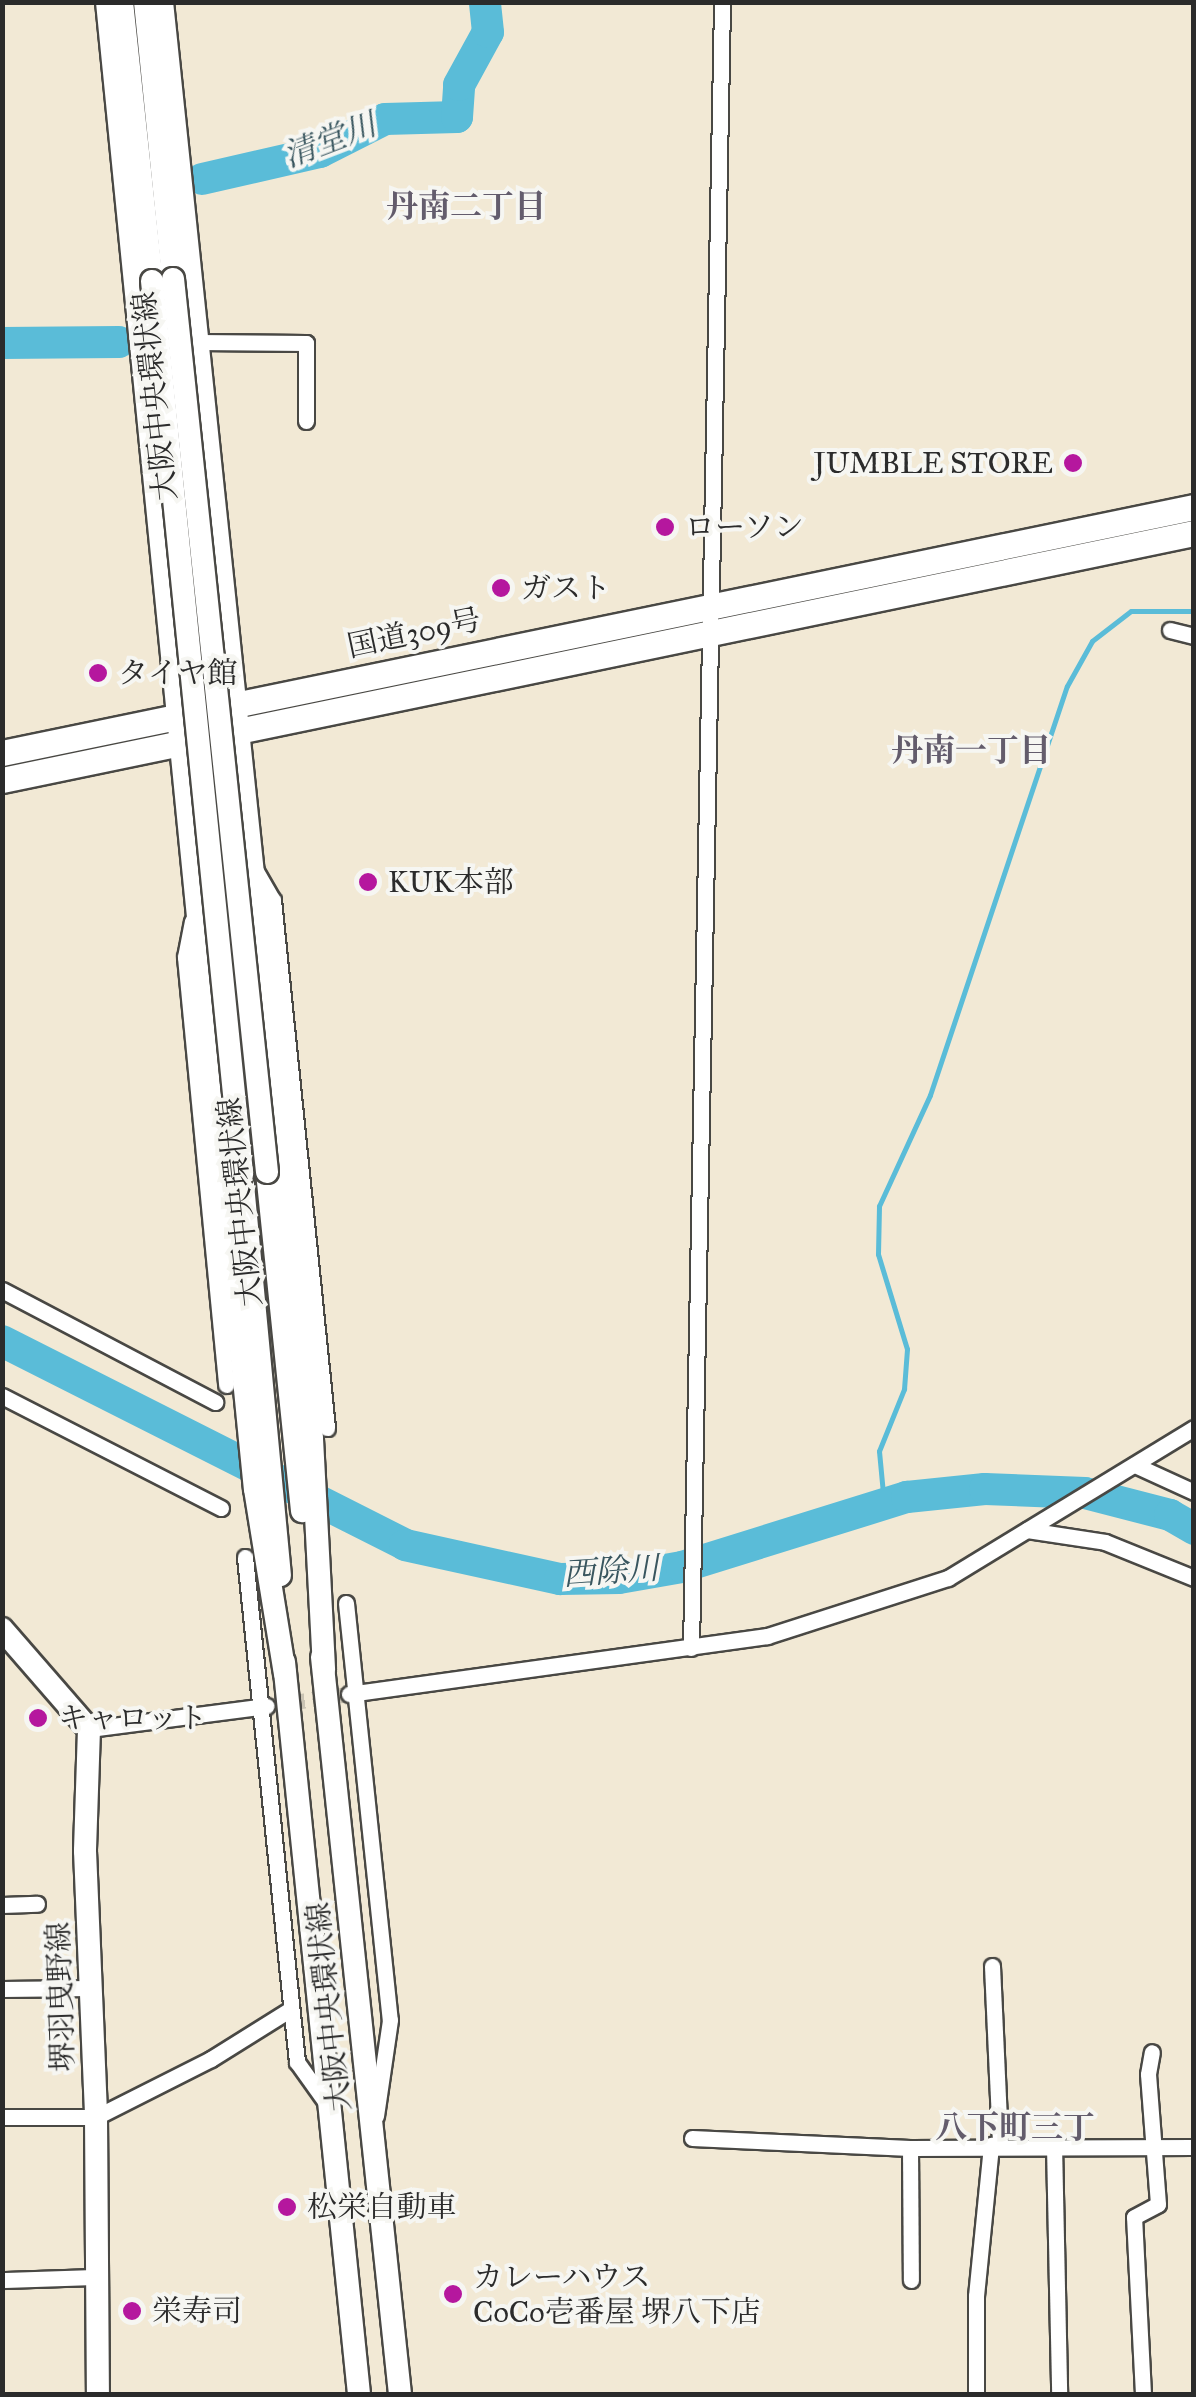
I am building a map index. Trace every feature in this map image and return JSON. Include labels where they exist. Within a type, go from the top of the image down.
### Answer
[{"type":"highway","name":"国道309号","points":[[2,753],[710,603],[1194,507]]},
{"type":"highway","name":"国道309号","points":[[2,780],[1194,533]]},
{"type":"main road","points":[[107,2],[176,718],[259,1435]]},
{"type":"main road","name":"大阪中央環状線","points":[[122,2],[163,280],[267,1172],[305,1457],[400,2394]]},
{"type":"main road","name":"大阪中央環状線","points":[[145,2],[163,280],[242,1174],[259,1435],[359,2394]]},
{"type":"main road","points":[[162,2],[237,704],[305,1457]]},
{"type":"main road","points":[[3,1630],[89,1729]]},
{"type":"main road","name":"堺羽曳野線","points":[[89,1729],[98,2394]]},
{"type":"street","points":[[691,1648],[722,2]]},
{"type":"street","points":[[198,342],[306,343],[306,422]]},
{"type":"street","points":[[1170,630],[1194,636]]},
{"type":"street","points":[[252,863],[273,900],[327,1428]]},
{"type":"street","points":[[196,904],[185,957],[226,1385]]},
{"type":"street","points":[[2,1290],[215,1402]]},
{"type":"street","points":[[2,1396],[221,1508]]},
{"type":"street","points":[[353,1694],[766,1636],[948,1578],[1194,1428]]},
{"type":"street","points":[[1131,1467],[1194,1492]]},
{"type":"street","points":[[1027,1530],[1106,1542],[1194,1578]]},
{"type":"street","points":[[245,1557],[297,2062],[326,2104]]},
{"type":"street","points":[[346,1603],[390,2020],[389,2058],[372,2132]]},
{"type":"street","points":[[89,1729],[263,1707]]},
{"type":"street","points":[[2,1905],[37,1904]]},
{"type":"street","points":[[976,2394],[976,2296],[995,2145],[992,1966]]},
{"type":"street","points":[[2,1989],[91,1988]]},
{"type":"street","points":[[2,2117],[96,2117],[211,2059],[291,2008]]},
{"type":"street","points":[[1143,2394],[1134,2217],[1158,2204],[1152,2052]]},
{"type":"street","points":[[692,2138],[910,2148],[1194,2146]]},
{"type":"street","points":[[1054,2145],[1059,2394]]},
{"type":"street","points":[[910,2148],[911,2280]]},
{"type":"street","points":[[2,2280],[94,2276]]},
{"type":"waterway","name":"清堂川","points":[[202,179],[320,152],[385,119],[457,117],[459,85],[488,32],[485,2]]},
{"type":"waterway","name":"清堂川","points":[[2,343],[119,342]]},
{"type":"waterway","points":[[884,1504],[879,1451],[904,1389],[907,1349],[878,1254],[879,1206],[930,1095],[1067,686],[1092,641],[1131,611],[1194,611]]},
{"type":"waterway","name":"西除川","points":[[2,1341],[405,1545],[560,1579],[619,1578],[682,1567],[907,1497],[985,1489],[1085,1493],[1170,1515],[1194,1529]]},
{"type":"tunnel","points":[[267,1706],[349,1694]]},
{"type":"place","name":"JUMBLE STORE","points":[[1073,463]]},
{"type":"place","name":"ローソン","points":[[665,527]]},
{"type":"place","name":"ガスト","points":[[501,588]]},
{"type":"place","name":"タイヤ館","points":[[98,673]]},
{"type":"place","name":"KUK本部","points":[[368,882]]},
{"type":"place","name":"キャロット","points":[[38,1718]]},
{"type":"place","name":"松栄自動車","points":[[287,2207]]},
{"type":"place","name":"カレーハウス CoCo壱番屋 堺八下店","points":[[453,2294]]},
{"type":"place","name":"栄寿司","points":[[132,2311]]},
{"type":"district","name":"丹南二丁目","points":[[466,207]]},
{"type":"district","name":"丹南一丁目","points":[[971,751]]},
{"type":"district","name":"八下町三丁","points":[[1015,2128]]}]
